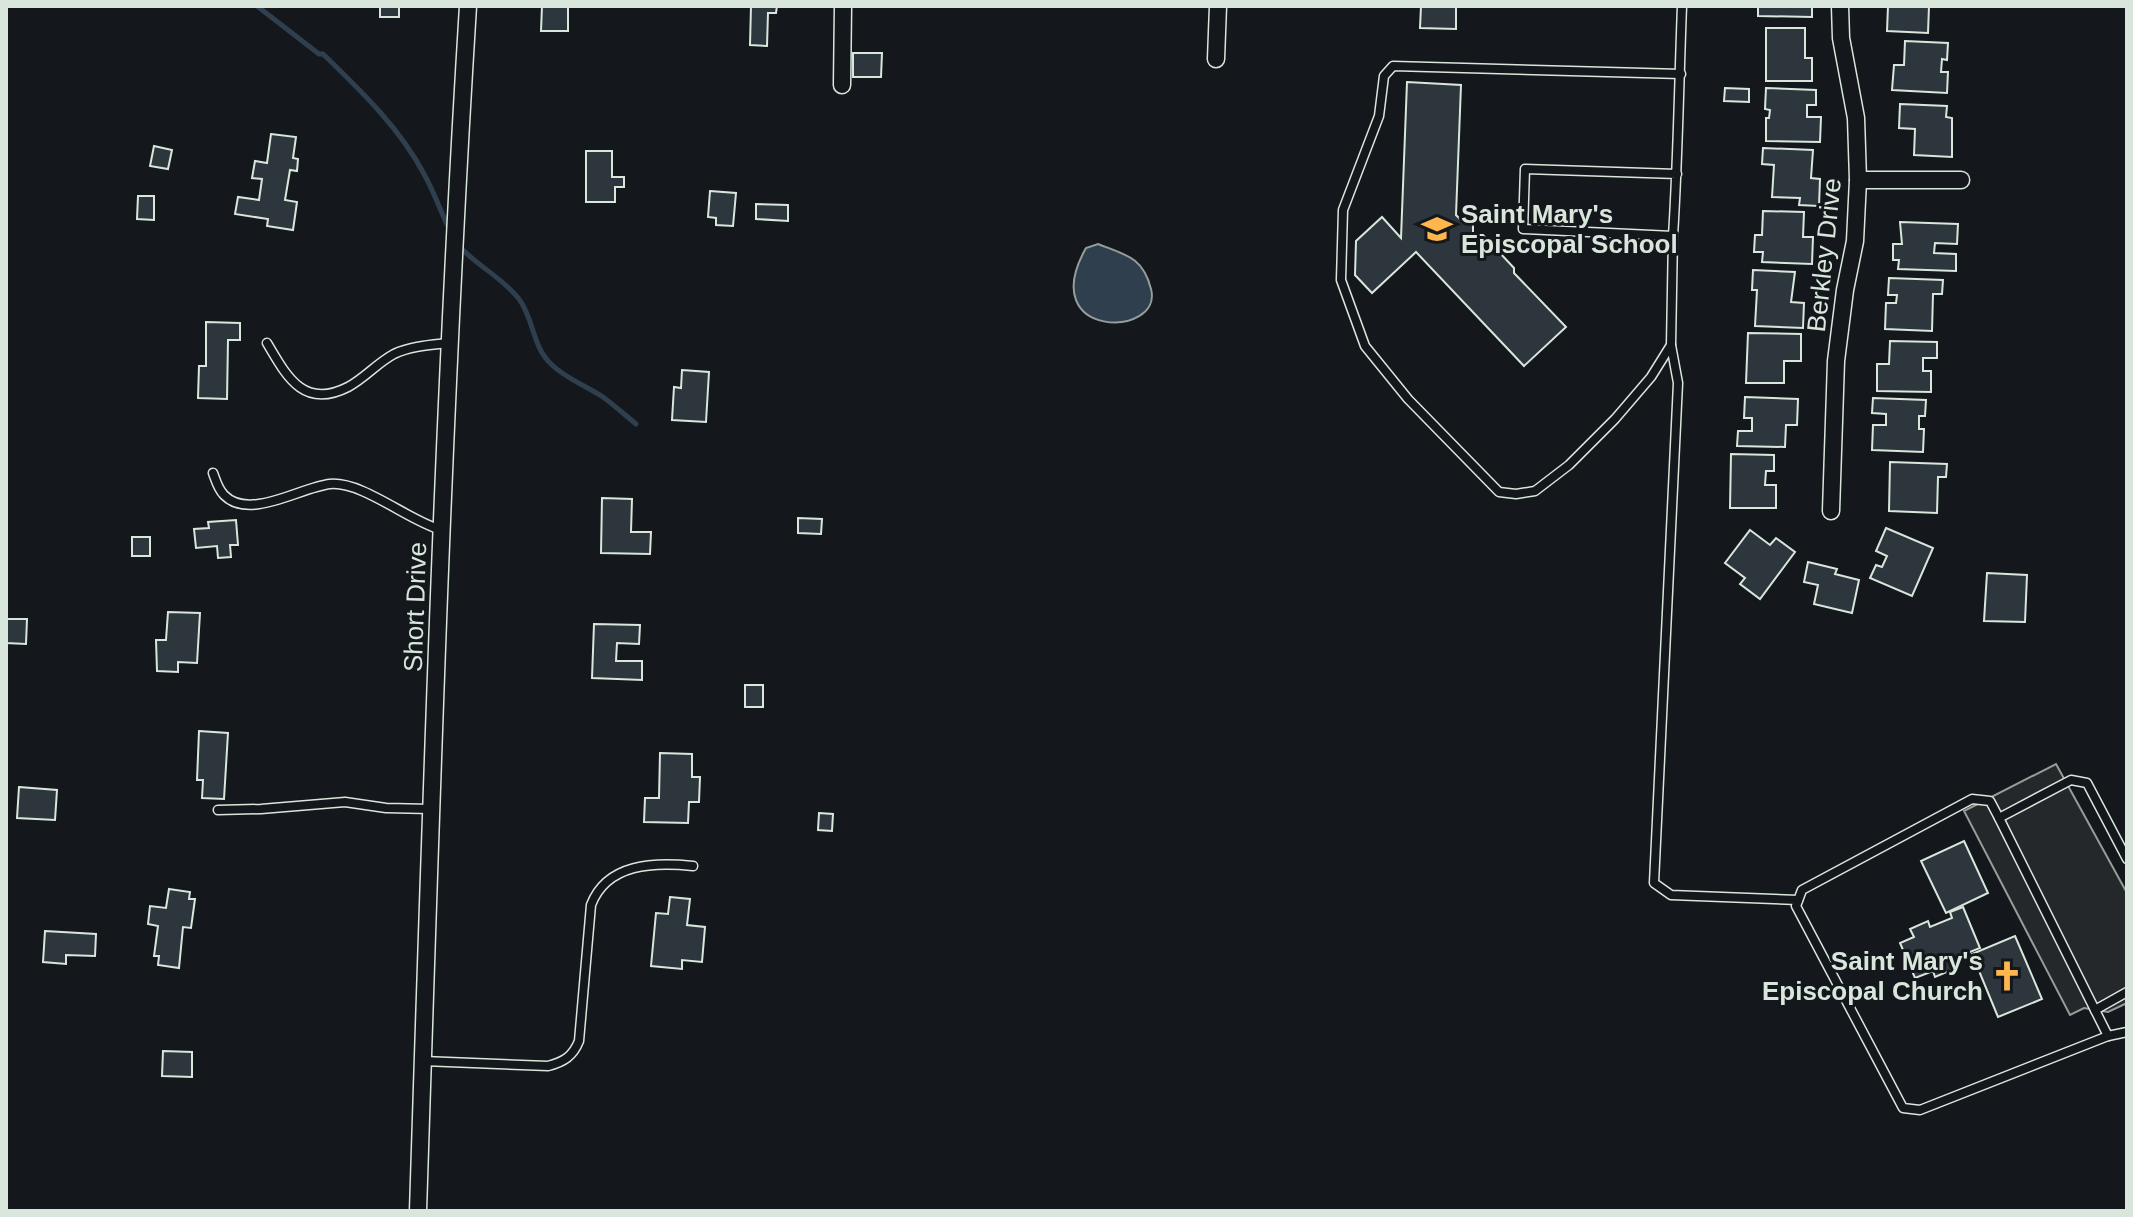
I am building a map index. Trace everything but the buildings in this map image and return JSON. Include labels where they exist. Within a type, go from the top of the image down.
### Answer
[{"type":"street","name":"Short Drive","points":[[418,1211],[442,530],[468,6]]},
{"type":"street","points":[[842,85],[843,6]]},
{"type":"street","points":[[1216,59],[1218,6]]},
{"type":"street","name":"Berkley Drive","points":[[1831,511],[1836,361],[1855,241],[1858,180],[1856,118],[1841,38],[1840,6]]},
{"type":"street","points":[[1858,180],[1961,180]]},
{"type":"lane","points":[[1682,6],[1671,345],[1678,383],[1654,883],[1671,895],[1798,900]]},
{"type":"lane","points":[[1671,345],[1651,377],[1569,465],[1535,491],[1516,494],[1499,492],[1408,399],[1365,346],[1341,280],[1343,210],[1379,116],[1384,76],[1393,66],[1681,74]]},
{"type":"lane","points":[[1673,236],[1523,229],[1525,169],[1677,174]]},
{"type":"lane","points":[[267,343],[288,380],[307,392],[326,394],[348,387],[392,355],[406,349],[450,343]]},
{"type":"lane","points":[[213,473],[220,490],[231,501],[253,504],[275,501],[331,484],[387,502],[427,527],[442,530]]},
{"type":"lane","points":[[1999,818],[2071,780],[2087,783],[2127,859]]},
{"type":"lane","points":[[2108,1036],[1990,801],[1972,799],[1802,890],[1796,906],[1903,1108],[1920,1110],[2108,1036],[2127,1032]]},
{"type":"lane","points":[[218,810],[345,802],[386,808],[431,809]]},
{"type":"lane","points":[[423,1061],[548,1066],[565,1060],[575,1052],[579,1041],[591,905],[599,889],[630,868],[693,866]]},
{"type":"lane","points":[[2095,1010],[2127,992]]},
{"type":"shaded area","points":[[2056,764],[2127,893],[2127,1003],[2108,1012],[2084,1008],[2070,1015],[1964,811]]},
{"type":"water","points":[[1098,244],[1132,259],[1148,278],[1150,305],[1139,316],[1122,322],[1104,321],[1087,314],[1076,300],[1074,278],[1086,248]]},
{"type":"waterway","points":[[257,6],[323,54],[378,110],[414,157],[450,231]]},
{"type":"waterway","points":[[459,246],[519,299],[540,349],[551,364],[603,397],[636,424]]},
{"type":"place","name":"Saint Mary's Episcopal School","points":[[1437,229]]},
{"type":"place","name":"Saint Mary's Episcopal Church","points":[[2007,976]]}]
